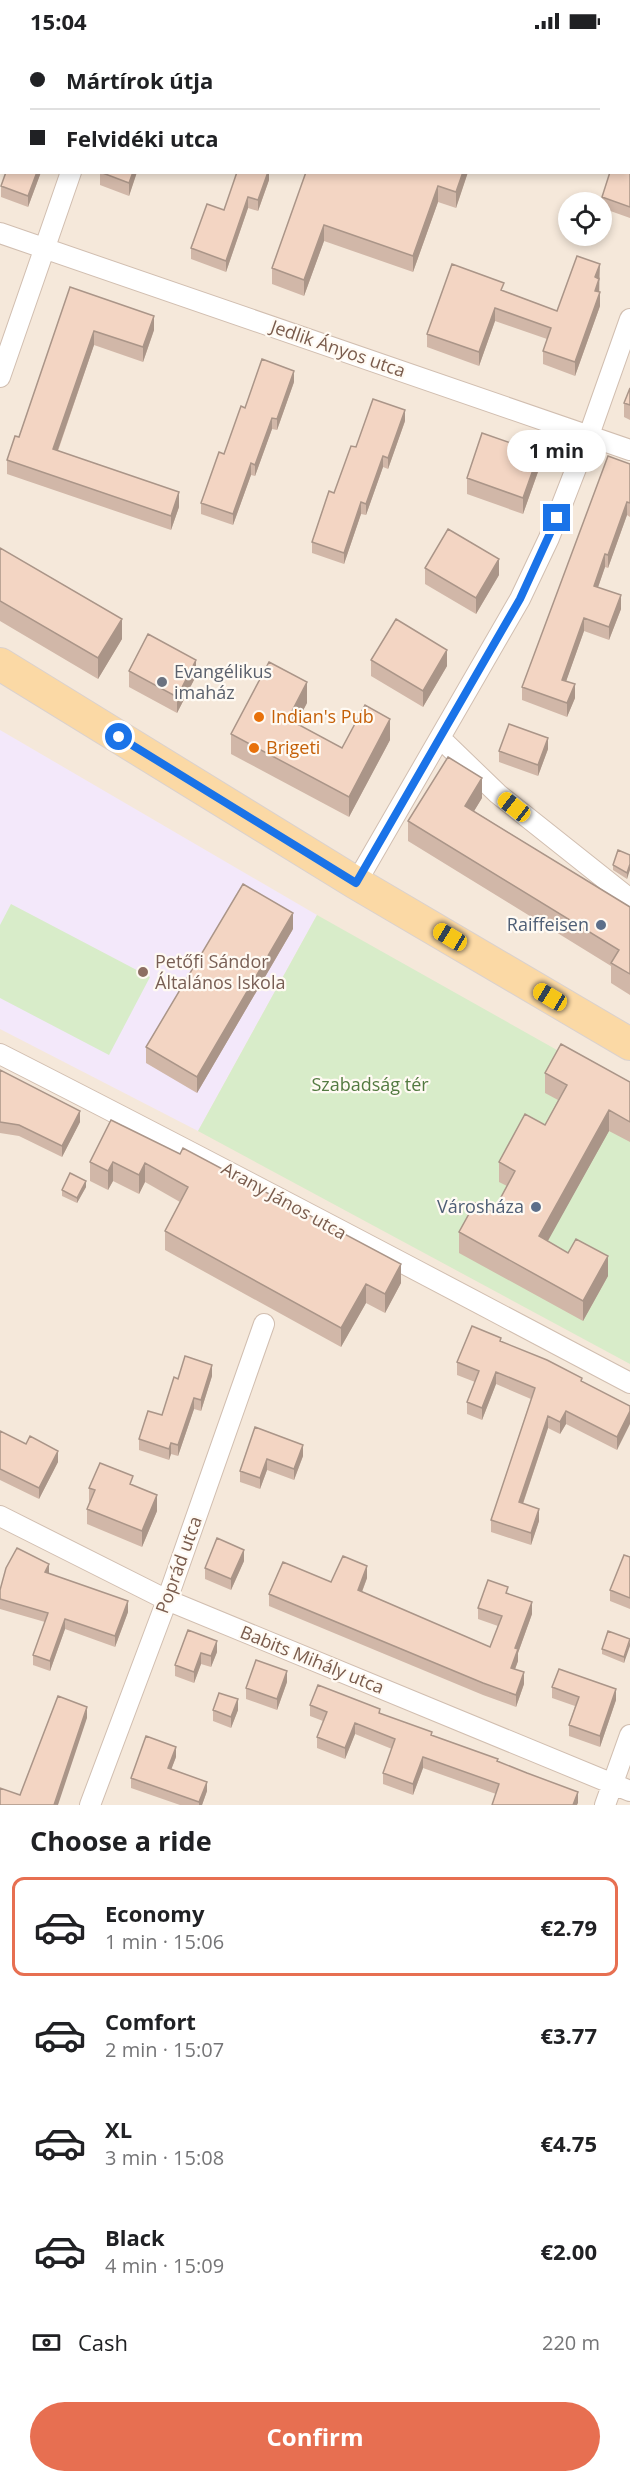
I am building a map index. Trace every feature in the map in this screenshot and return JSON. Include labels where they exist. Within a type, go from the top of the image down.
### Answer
[{"type":"main road","points":[[0,664],[356,883],[630,1044]]},
{"type":"street","points":[[0,377],[70,174]]},
{"type":"street","name":"Jedlik Ányos utca","points":[[0,233],[630,450]]},
{"type":"street","points":[[356,883],[520,599],[549,538],[630,319]]},
{"type":"street","points":[[440,738],[498,794],[630,899]]},
{"type":"street","name":"Arany János utca","points":[[0,1054],[185,1148],[630,1383]]},
{"type":"street","name":"Poprád utca","points":[[90,1805],[167,1600],[264,1324]]},
{"type":"street","name":"Babits Mihály utca","points":[[0,1516],[167,1600],[621,1787]]},
{"type":"street","points":[[605,1805],[621,1787],[630,1735]]},
{"type":"shaded area","points":[[0,174],[630,174],[630,1805],[0,1805]]},
{"type":"shaded area","name":"Petőfi Sándor Általános Iskola","points":[[0,730],[317,915],[198,1131],[0,1029]]},
{"type":"green space","points":[[11,904],[150,977],[109,1055],[0,998],[0,925]]},
{"type":"green space","name":"Szabadság tér","points":[[317,915],[630,1091],[630,1364],[198,1131]]},
{"type":"building","points":[[5,174],[36,174],[28,196],[1,186]]},
{"type":"building","points":[[105,174],[132,174],[129,183]]},
{"type":"building","points":[[236,174],[267,174],[258,200],[248,197],[226,261],[191,248],[207,204],[224,210]]},
{"type":"building","points":[[305,174],[462,174],[456,192],[438,186],[413,256],[324,225],[304,280],[272,268]]},
{"type":"building","points":[[609,174],[630,174],[630,207],[612,201],[612,192],[604,192]]},
{"type":"building","points":[[577,256],[600,264],[595,277],[599,279],[595,291],[600,292],[575,362],[543,351],[551,328],[495,308],[479,352],[427,334],[452,264],[504,283],[501,290],[557,311]]},
{"type":"building","points":[[70,287],[154,316],[143,347],[94,331],[53,449],[179,492],[171,516],[7,460],[15,436],[19,437]]},
{"type":"building","points":[[262,359],[294,371],[277,419],[272,418],[255,465],[251,463],[233,514],[201,503],[219,452],[224,454],[241,406],[245,408]]},
{"type":"building","points":[[630,388],[630,405],[624,403]]},
{"type":"building","points":[[373,399],[405,410],[388,458],[383,456],[366,504],[361,502],[344,553],[312,542],[329,491],[334,493],[351,446],[356,447]]},
{"type":"building","points":[[482,433],[539,453],[523,498],[467,478]]},
{"type":"building","points":[[608,456],[630,464],[630,503],[627,502],[594,586],[621,595],[609,627],[584,618],[562,680],[575,684],[567,703],[522,687]]},
{"type":"building","points":[[448,529],[499,559],[476,598],[425,568]]},
{"type":"building","points":[[0,548],[122,619],[98,658],[0,601]]},
{"type":"building","points":[[396,619],[447,650],[423,691],[371,660]]},
{"type":"building","name":"Evangélikus imaház","points":[[148,634],[196,660],[177,697],[129,671]]},
{"type":"building","points":[[269,662],[307,682],[288,719],[342,748],[365,705],[390,719],[349,797],[231,734]]},
{"type":"building","points":[[509,724],[548,738],[538,765],[499,751]]},
{"type":"building","points":[[448,757],[482,778],[465,806],[630,907],[630,974],[611,963],[619,950],[408,821]]},
{"type":"building","points":[[618,850],[630,855],[627,873],[613,865]]},
{"type":"building","points":[[243,884],[293,913],[197,1077],[146,1047]]},
{"type":"building","name":"Városháza","points":[[561,1044],[630,1082],[630,1122],[609,1110],[539,1236],[568,1253],[576,1239],[608,1256],[583,1301],[459,1232],[475,1203],[493,1212],[515,1171],[499,1162],[525,1114],[545,1125],[567,1085],[545,1073]]},
{"type":"building","points":[[0,1070],[80,1111],[62,1146],[19,1125],[0,1122]]},
{"type":"building","points":[[111,1120],[180,1154],[183,1148],[401,1264],[385,1294],[366,1284],[341,1328],[165,1231],[188,1187],[145,1163],[139,1175],[113,1162],[108,1171],[90,1162]]},
{"type":"building","points":[[70,1173],[86,1181],[77,1198],[62,1190]]},
{"type":"building","points":[[472,1326],[501,1338],[500,1341],[547,1360],[582,1378],[581,1381],[630,1406],[630,1411],[617,1437],[566,1411],[560,1422],[548,1416],[519,1502],[539,1509],[531,1533],[491,1520],[535,1388],[496,1372],[482,1408],[467,1402],[479,1371],[457,1362]]},
{"type":"building","points":[[185,1356],[212,1365],[201,1400],[194,1398],[178,1445],[171,1443],[169,1449],[139,1439],[148,1411],[162,1415],[174,1377],[178,1379]]},
{"type":"building","points":[[255,1427],[303,1445],[294,1469],[267,1459],[260,1478],[240,1471]]},
{"type":"building","points":[[0,1431],[26,1444],[30,1436],[58,1451],[39,1488],[0,1469]]},
{"type":"building","points":[[100,1463],[133,1476],[130,1484],[157,1495],[142,1531],[87,1509],[95,1490],[89,1488]]},
{"type":"building","points":[[217,1538],[244,1550],[231,1579],[205,1568]]},
{"type":"building","points":[[17,1548],[49,1564],[45,1572],[128,1601],[115,1636],[65,1619],[50,1661],[33,1655],[48,1613],[0,1599],[6,1568]]},
{"type":"building","points":[[624,1555],[630,1557],[630,1598],[610,1590]]},
{"type":"building","points":[[343,1556],[367,1566],[358,1590],[490,1647],[502,1616],[478,1608],[488,1580],[508,1587],[506,1593],[532,1602],[515,1648],[518,1649],[511,1668],[524,1672],[516,1695],[269,1594],[283,1562],[331,1582]]},
{"type":"building","points":[[188,1630],[217,1641],[211,1656],[201,1653],[194,1672],[175,1665]]},
{"type":"building","points":[[608,1631],[630,1639],[624,1657],[602,1649]]},
{"type":"building","points":[[256,1660],[287,1671],[277,1699],[246,1688]]},
{"type":"building","points":[[559,1669],[616,1689],[600,1736],[569,1725],[579,1697],[552,1687]]},
{"type":"building","points":[[318,1685],[380,1709],[379,1713],[432,1732],[431,1735],[498,1759],[497,1761],[578,1792],[573,1805],[492,1805],[499,1784],[423,1757],[413,1784],[383,1773],[395,1739],[355,1723],[345,1748],[317,1737],[327,1712],[310,1705]]},
{"type":"building","points":[[219,1693],[238,1699],[231,1717],[213,1710]]},
{"type":"building","points":[[58,1696],[87,1707],[54,1805],[0,1805],[0,1788],[20,1795]]},
{"type":"building","points":[[146,1736],[176,1747],[168,1768],[207,1782],[199,1802],[131,1778]]},
{"type":"place","name":"Evangélikus imaház","points":[[162,682]]},
{"type":"place","name":"Indian's Pub","points":[[259,717]]},
{"type":"place","name":"Brigeti","points":[[254,748]]},
{"type":"place","name":"Raiffeisen","points":[[601,925]]},
{"type":"place","name":"Petőfi Sándor Általános Iskola","points":[[143,972]]},
{"type":"place","name":"Városháza","points":[[536,1207]]},
{"type":"route","points":[[119,737],[356,883],[520,599],[557,518]]}]
